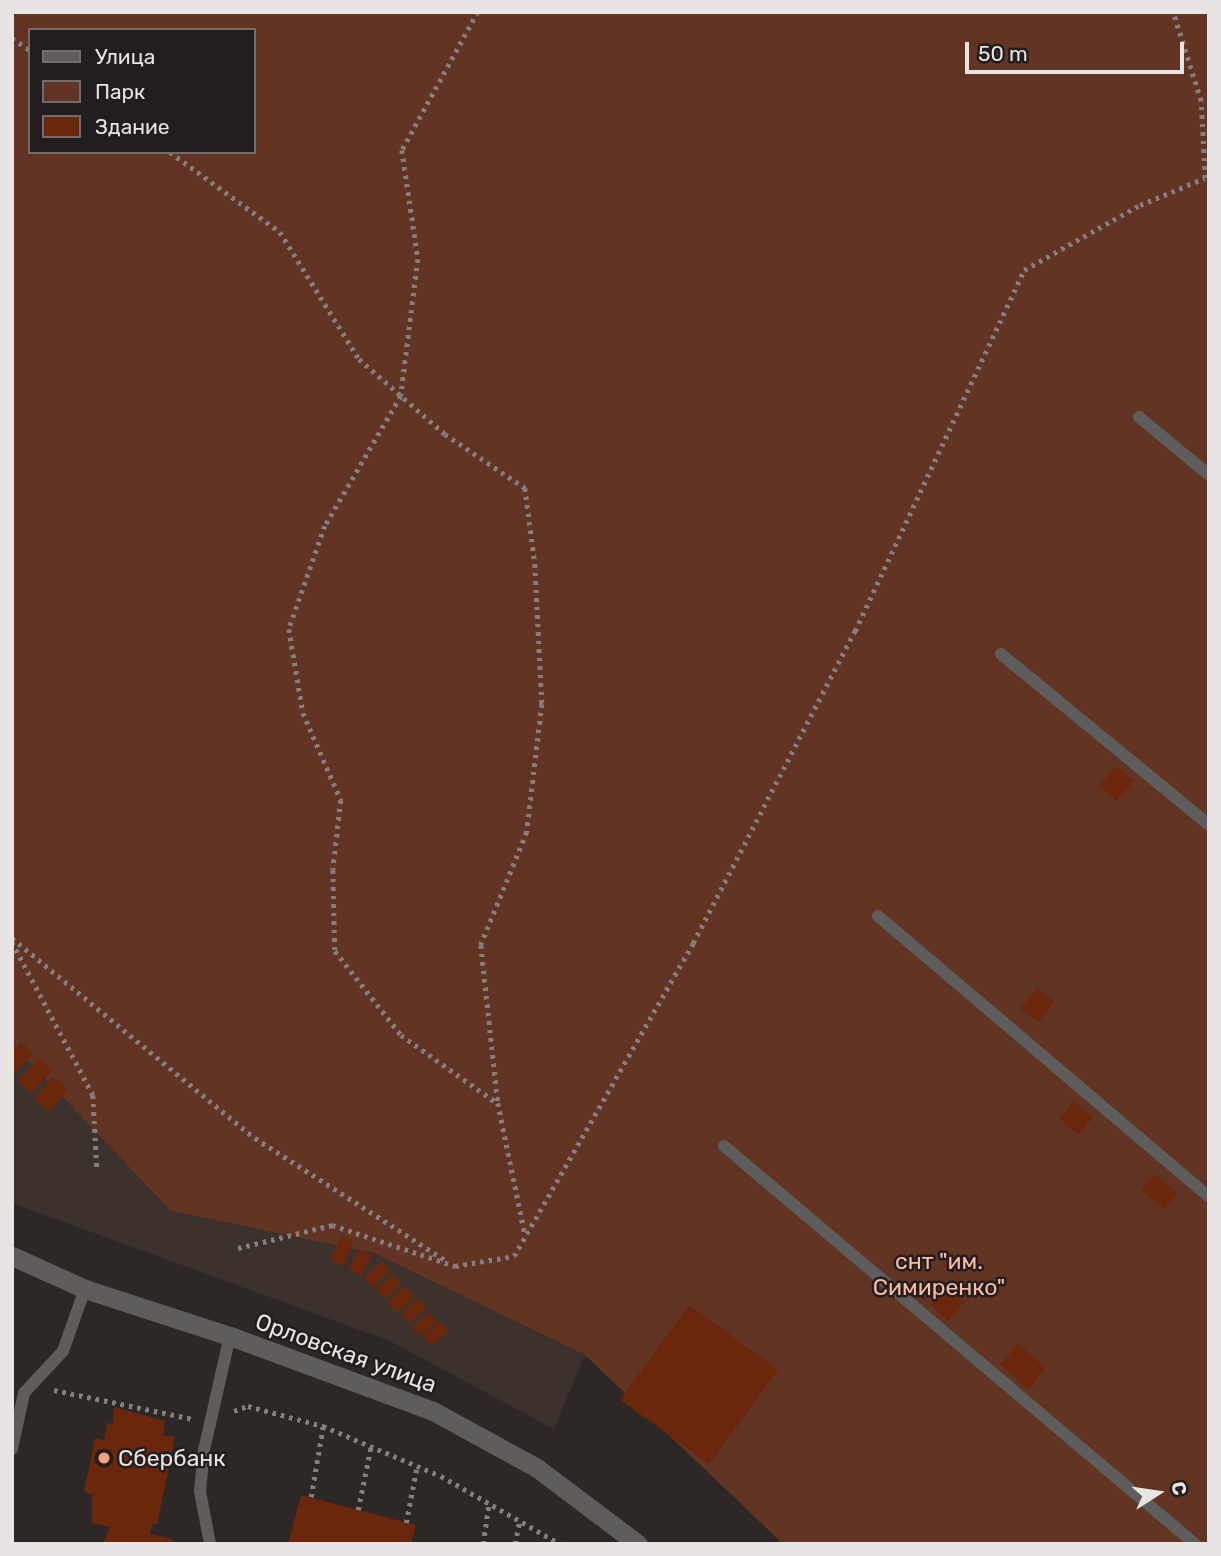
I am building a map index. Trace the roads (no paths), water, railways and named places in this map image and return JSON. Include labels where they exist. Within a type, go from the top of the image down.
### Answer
[{"type":"street","name":"Орловская улица","points":[[12,1256],[85,1289],[230,1336],[408,1401],[493,1441],[577,1495],[638,1544]]},
{"type":"lane","points":[[1139,417],[1209,475]]},
{"type":"lane","points":[[1000,654],[1209,825]]},
{"type":"lane","points":[[878,916],[1209,1197]]},
{"type":"lane","points":[[724,1146],[1195,1544]]},
{"type":"lane","points":[[12,1449],[24,1393],[63,1350],[85,1289]]},
{"type":"lane","points":[[212,1542],[200,1491],[208,1422],[230,1336]]},
{"type":"place","name":"Сбербанк","points":[[104,1458]]},
{"type":"park label","name":"снт \"им. Симиренко\"","points":[[939,1274]]}]
